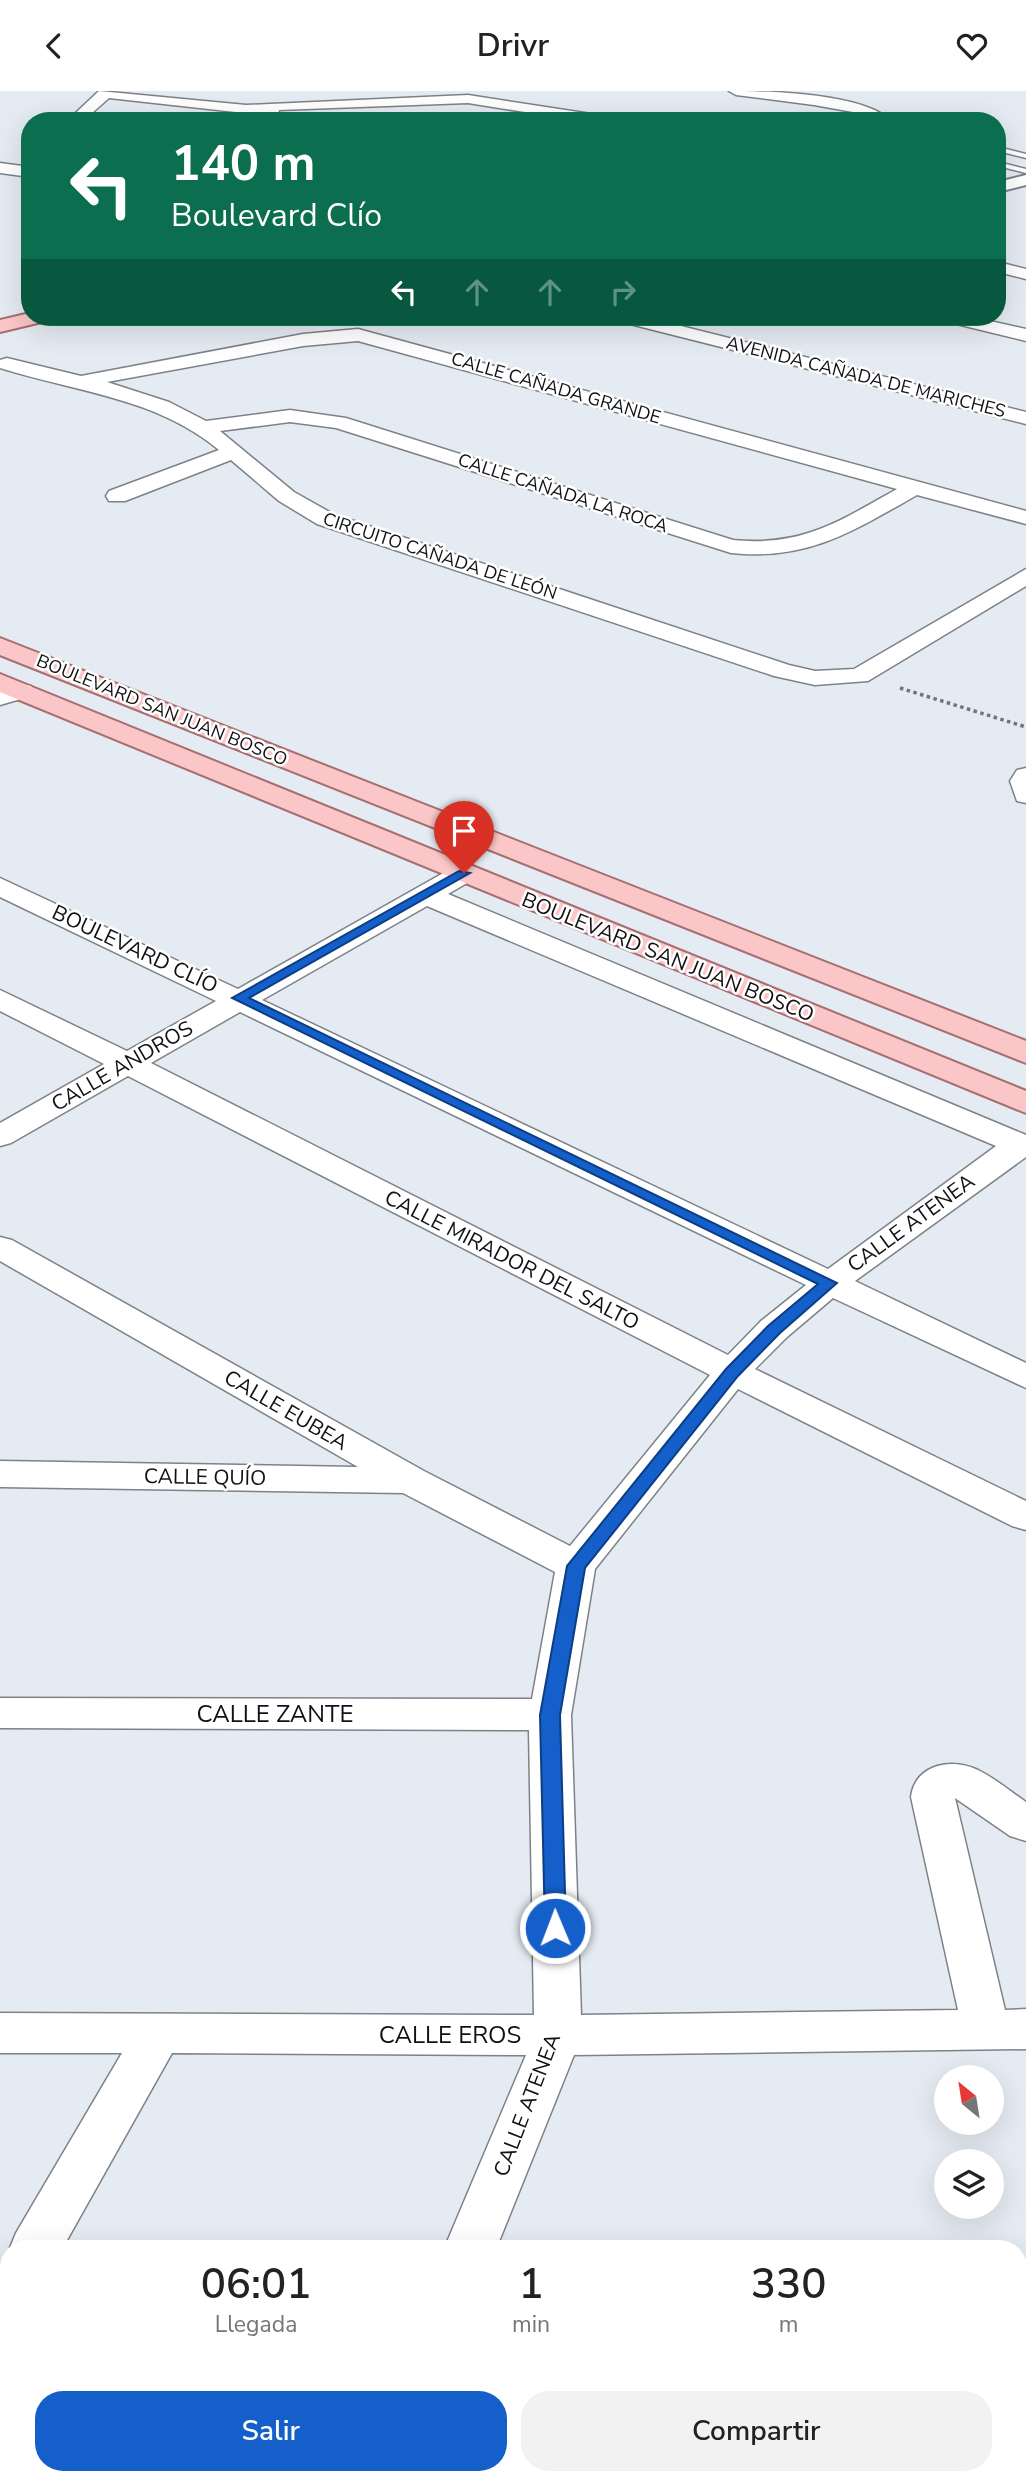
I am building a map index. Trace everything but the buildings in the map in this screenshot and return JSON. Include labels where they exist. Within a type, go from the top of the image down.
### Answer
[{"type":"main road","points":[[0,308],[21,304]]},
{"type":"main road","points":[[0,326],[21,321]]},
{"type":"main road","name":"BOULEVARD SAN JUAN BOSCO","points":[[0,646],[1026,1053]]},
{"type":"main road","name":"BOULEVARD SAN JUAN BOSCO","points":[[7,690],[1026,1103]]},
{"type":"street","points":[[736,91],[870,112]]},
{"type":"street","points":[[85,112],[107,92],[252,107],[273,112]]},
{"type":"street","points":[[252,107],[468,99],[552,112]]},
{"type":"street","points":[[1006,185],[1026,180]]},
{"type":"street","points":[[1006,201],[1026,197]]},
{"type":"street","points":[[1006,266],[1026,264]]},
{"type":"street","points":[[1006,269],[1026,274]]},
{"type":"street","name":"AVENIDA CAÑADA DE MARICHES","points":[[660,326],[1026,418]]},
{"type":"street","points":[[988,326],[1026,335]]},
{"type":"street","name":"CALLE CAÑADA GRANDE","points":[[80,382],[303,339],[358,335],[1026,518]]},
{"type":"street","name":"CIRCUITO CAÑADA DE LEÓN","points":[[7,365],[80,382],[156,405],[201,428],[301,508],[325,519],[783,671],[815,678],[859,675],[1026,576]]},
{"type":"street","name":"CALLE CAÑADA LA ROCA","points":[[201,428],[290,416],[339,422],[718,542],[756,551],[786,550],[815,543],[914,488]]},
{"type":"street","points":[[117,496],[231,453]]},
{"type":"street","points":[[1026,776],[1023,781],[1026,795]]},
{"type":"street","name":"CALLE ANDROS","points":[[0,1136],[239,998],[464,873]]},
{"type":"street","name":"BOULEVARD CLÍO","points":[[0,886],[239,998],[1026,1377]]},
{"type":"street","points":[[426,895],[1023,1145]]},
{"type":"street","name":"CALLE MIRADOR DEL SALTO","points":[[0,999],[732,1372],[1026,1517]]},
{"type":"street","name":"CALLE ATENEA","points":[[474,2240],[558,2035],[550,1715],[576,1566],[732,1372],[774,1329],[829,1283],[1023,1145]]},
{"type":"street","name":"CALLE EUBEA","points":[[0,1247],[410,1481],[576,1566]]},
{"type":"street","points":[[0,1270],[43,1271]]},
{"type":"street","name":"CALLE QUÍO","points":[[0,1474],[410,1481]]},
{"type":"street","name":"CALLE ZANTE","points":[[0,1713],[550,1715]]},
{"type":"street","points":[[1006,2029],[933,1797],[934,1788],[942,1781],[964,1782],[1026,1824]]},
{"type":"street","name":"CALLE EROS","points":[[0,2033],[558,2035],[1006,2029]]},
{"type":"street","points":[[39,2240],[158,2035]]},
{"type":"lane","points":[[1006,151],[1026,156]]},
{"type":"lane","points":[[1006,166],[1026,171]]},
{"type":"path","points":[[859,675],[1026,727]]},
{"type":"route","points":[[464,873],[239,998],[829,1283],[774,1329],[732,1372],[576,1566],[550,1715],[555,1928]]}]
